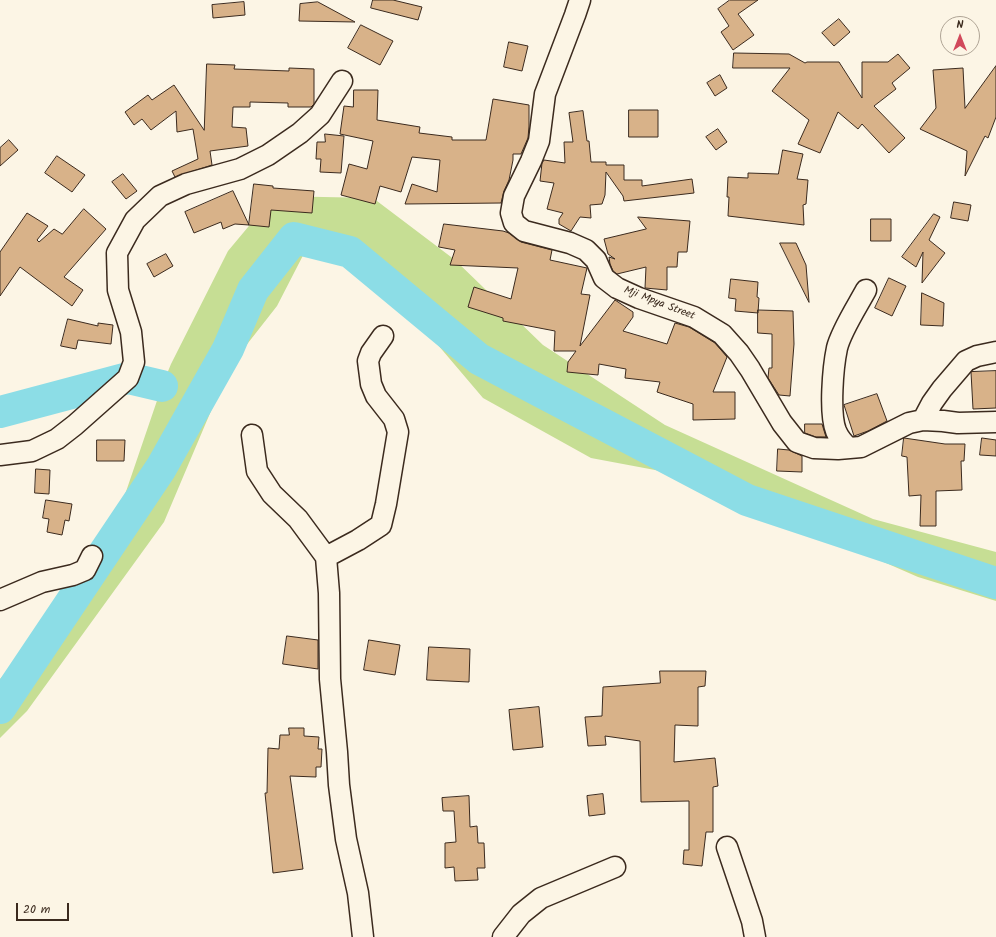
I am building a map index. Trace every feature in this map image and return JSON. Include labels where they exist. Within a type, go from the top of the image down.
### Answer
[{"type":"street","name":"Mji Mpya Street","points":[[580,0],[545,94],[539,141],[532,162],[514,196],[511,213],[514,223],[524,231],[570,243],[586,250],[596,260],[604,278],[617,288],[639,298],[694,317],[722,334],[739,353],[782,423],[797,442],[814,448],[838,449],[861,447],[909,423],[923,420],[958,423],[996,422]]},
{"type":"street","points":[[0,455],[32,451],[58,439],[128,378],[134,362],[131,332],[118,290],[116,253],[135,220],[160,196],[186,184],[240,169],[268,155],[300,133],[320,115],[342,81]]},
{"type":"street","points":[[849,448],[841,441],[833,418],[832,392],[835,364],[837,347],[866,290]]},
{"type":"street","points":[[326,557],[358,540],[381,525],[398,432],[394,419],[376,396],[371,384],[368,361],[370,353],[383,336]]},
{"type":"street","points":[[923,420],[932,403],[942,389],[966,361],[977,356],[996,352]]},
{"type":"street","points":[[252,435],[258,471],[272,494],[298,519],[326,557],[329,593],[330,679],[337,752],[338,785],[346,839],[358,893],[363,937]]},
{"type":"street","points":[[0,600],[42,582],[73,575],[85,570],[92,556]]},
{"type":"street","points":[[727,846],[752,921],[755,937]]},
{"type":"street","points":[[503,937],[521,914],[541,898],[616,866]]},
{"type":"green space","points":[[274,196],[373,198],[455,260],[543,345],[665,425],[873,519],[996,552],[996,601],[918,577],[687,476],[591,458],[483,398],[398,298],[364,264],[313,236],[277,306],[230,366],[164,522],[27,711],[0,738],[0,679],[102,562],[162,386],[171,364],[228,251]]},
{"type":"building","points":[[373,0],[393,0],[422,7],[418,20],[371,8]]},
{"type":"building","points":[[730,0],[758,0],[738,14],[754,35],[733,50],[721,32],[729,26],[718,9]]},
{"type":"building","points":[[244,2],[245,15],[213,18],[212,5]]},
{"type":"building","points":[[318,2],[355,22],[299,21],[300,4]]},
{"type":"building","points":[[839,19],[850,32],[834,46],[822,33]]},
{"type":"building","points":[[361,25],[393,41],[380,65],[348,48]]},
{"type":"building","points":[[509,42],[528,46],[522,71],[504,67]]},
{"type":"building","points":[[734,53],[789,54],[805,63],[839,62],[862,98],[862,62],[888,62],[898,54],[910,68],[892,83],[896,89],[874,106],[905,138],[889,153],[862,124],[858,129],[838,112],[820,153],[798,144],[809,120],[772,91],[790,68],[733,68]]},
{"type":"building","points":[[207,64],[235,65],[234,69],[289,71],[289,68],[314,69],[314,104],[311,107],[288,107],[288,103],[250,102],[250,107],[233,107],[232,127],[246,128],[248,146],[210,151],[212,165],[175,177],[172,171],[198,159],[193,129],[177,132],[176,111],[151,130],[142,119],[134,125],[125,112],[148,95],[152,100],[174,85],[204,130]]},
{"type":"building","points":[[996,66],[996,117],[988,138],[985,136],[965,176],[967,151],[920,129],[936,108],[933,70],[963,68],[965,108]]},
{"type":"building","points":[[720,75],[727,88],[715,96],[707,83]]},
{"type":"building","points":[[354,90],[378,90],[377,120],[420,127],[419,133],[452,137],[452,140],[486,140],[493,99],[529,105],[528,138],[521,154],[513,154],[509,180],[501,203],[405,204],[412,184],[437,192],[440,160],[412,157],[401,192],[380,186],[375,204],[341,195],[349,164],[367,169],[373,141],[340,134],[344,106],[353,107]]},
{"type":"building","points":[[629,110],[658,110],[658,137],[629,137]]},
{"type":"building","points":[[583,111],[587,141],[589,141],[591,162],[606,162],[606,165],[624,165],[624,180],[642,180],[642,186],[692,179],[694,193],[624,201],[623,196],[606,172],[605,195],[602,204],[590,205],[591,218],[580,217],[571,231],[559,224],[559,219],[563,213],[547,209],[554,183],[540,181],[542,163],[544,160],[565,163],[564,142],[573,142],[569,113]]},
{"type":"building","points":[[718,129],[727,142],[716,150],[706,137]]},
{"type":"building","points":[[325,134],[344,136],[341,173],[320,172],[321,159],[316,159],[317,142],[325,142]]},
{"type":"building","points":[[9,140],[18,150],[0,166],[0,148]]},
{"type":"building","points":[[783,150],[803,154],[797,179],[808,180],[806,204],[803,205],[804,225],[728,216],[728,177],[748,178],[748,173],[778,174]]},
{"type":"building","points":[[57,156],[85,175],[72,192],[45,173]]},
{"type":"building","points":[[123,174],[137,191],[126,199],[112,182]]},
{"type":"building","points":[[254,184],[273,186],[273,188],[314,191],[312,213],[271,210],[269,227],[249,225]]},
{"type":"building","points":[[233,191],[249,225],[235,224],[223,229],[221,222],[194,233],[185,212]]},
{"type":"building","points":[[954,202],[971,205],[968,221],[951,218]]},
{"type":"building","points":[[84,209],[106,229],[64,277],[83,290],[72,306],[20,267],[0,296],[0,252],[27,213],[48,226],[37,240],[39,242],[54,229],[62,234]]},
{"type":"building","points":[[934,214],[940,217],[929,240],[945,253],[922,283],[923,252],[916,267],[902,257]]},
{"type":"building","points":[[638,217],[690,221],[687,252],[678,252],[677,267],[667,267],[667,290],[645,288],[646,267],[617,274],[613,271],[610,264],[609,257],[615,259],[608,254],[604,239],[646,229]]},
{"type":"building","points":[[871,219],[891,219],[891,241],[871,241]]},
{"type":"building","points":[[444,224],[503,231],[509,233],[521,242],[552,250],[550,260],[587,268],[581,294],[590,295],[580,346],[615,300],[633,312],[633,317],[623,331],[667,344],[675,323],[689,327],[715,343],[727,357],[713,392],[735,392],[735,419],[693,420],[693,404],[657,392],[660,382],[625,378],[626,369],[599,364],[598,375],[567,372],[568,362],[576,351],[554,351],[555,331],[503,321],[503,318],[468,307],[474,287],[511,299],[518,268],[450,265],[455,250],[439,247]]},
{"type":"building","points":[[780,243],[796,243],[806,265],[809,302]]},
{"type":"building","points":[[166,254],[173,266],[154,277],[147,264]]},
{"type":"building","points":[[889,278],[906,286],[892,316],[875,308]]},
{"type":"building","points":[[731,279],[758,282],[758,313],[735,311],[736,299],[729,298]]},
{"type":"building","points":[[922,293],[944,303],[943,326],[921,325]]},
{"type":"building","points":[[758,310],[793,311],[794,344],[790,396],[779,395],[768,378],[769,368],[772,368],[772,334],[758,333]]},
{"type":"building","points":[[68,319],[98,326],[98,323],[113,325],[111,344],[78,340],[76,349],[61,346]]},
{"type":"building","points":[[996,371],[996,408],[973,409],[971,372]]},
{"type":"building","points":[[877,394],[887,421],[868,431],[854,436],[844,405]]},
{"type":"building","points":[[805,424],[822,424],[826,437],[816,437],[805,433]]},
{"type":"building","points":[[904,438],[945,444],[965,444],[964,461],[961,461],[962,490],[936,491],[936,526],[920,526],[921,495],[909,496],[907,457],[902,456]]},
{"type":"building","points":[[982,438],[996,440],[996,456],[980,455]]},
{"type":"building","points":[[97,440],[125,440],[124,461],[97,461]]},
{"type":"building","points":[[778,449],[789,450],[802,456],[802,472],[777,471]]},
{"type":"building","points":[[36,469],[50,470],[49,494],[35,493]]},
{"type":"building","points":[[46,500],[72,504],[69,521],[65,520],[62,535],[47,532],[49,519],[43,518]]},
{"type":"building","points":[[287,636],[318,640],[318,669],[283,664]]},
{"type":"building","points":[[369,640],[400,645],[395,675],[364,670]]},
{"type":"building","points":[[429,647],[470,649],[469,682],[427,680]]},
{"type":"building","points":[[660,671],[706,671],[705,686],[698,687],[698,726],[675,725],[674,762],[715,758],[718,786],[713,787],[713,832],[706,832],[702,866],[683,864],[684,850],[689,850],[689,801],[641,802],[640,741],[605,736],[606,745],[588,746],[585,717],[602,716],[603,687],[660,683]]},
{"type":"building","points":[[539,707],[543,747],[513,750],[509,710]]},
{"type":"building","points":[[289,728],[304,728],[304,736],[319,737],[318,749],[322,749],[321,767],[316,767],[316,777],[290,776],[303,869],[273,873],[265,793],[267,793],[268,748],[279,749],[280,735],[289,735]]},
{"type":"building","points":[[603,794],[605,814],[589,816],[587,796]]},
{"type":"building","points":[[469,796],[470,827],[477,826],[478,843],[484,843],[485,868],[477,868],[478,880],[455,881],[454,867],[445,868],[445,843],[456,842],[454,811],[443,811],[442,798]]},
{"type":"waterway","points":[[0,708],[161,468],[228,349],[253,290],[294,238],[350,252],[479,359],[747,500],[996,583]]},
{"type":"waterway","points":[[0,412],[128,378],[162,386]]}]
